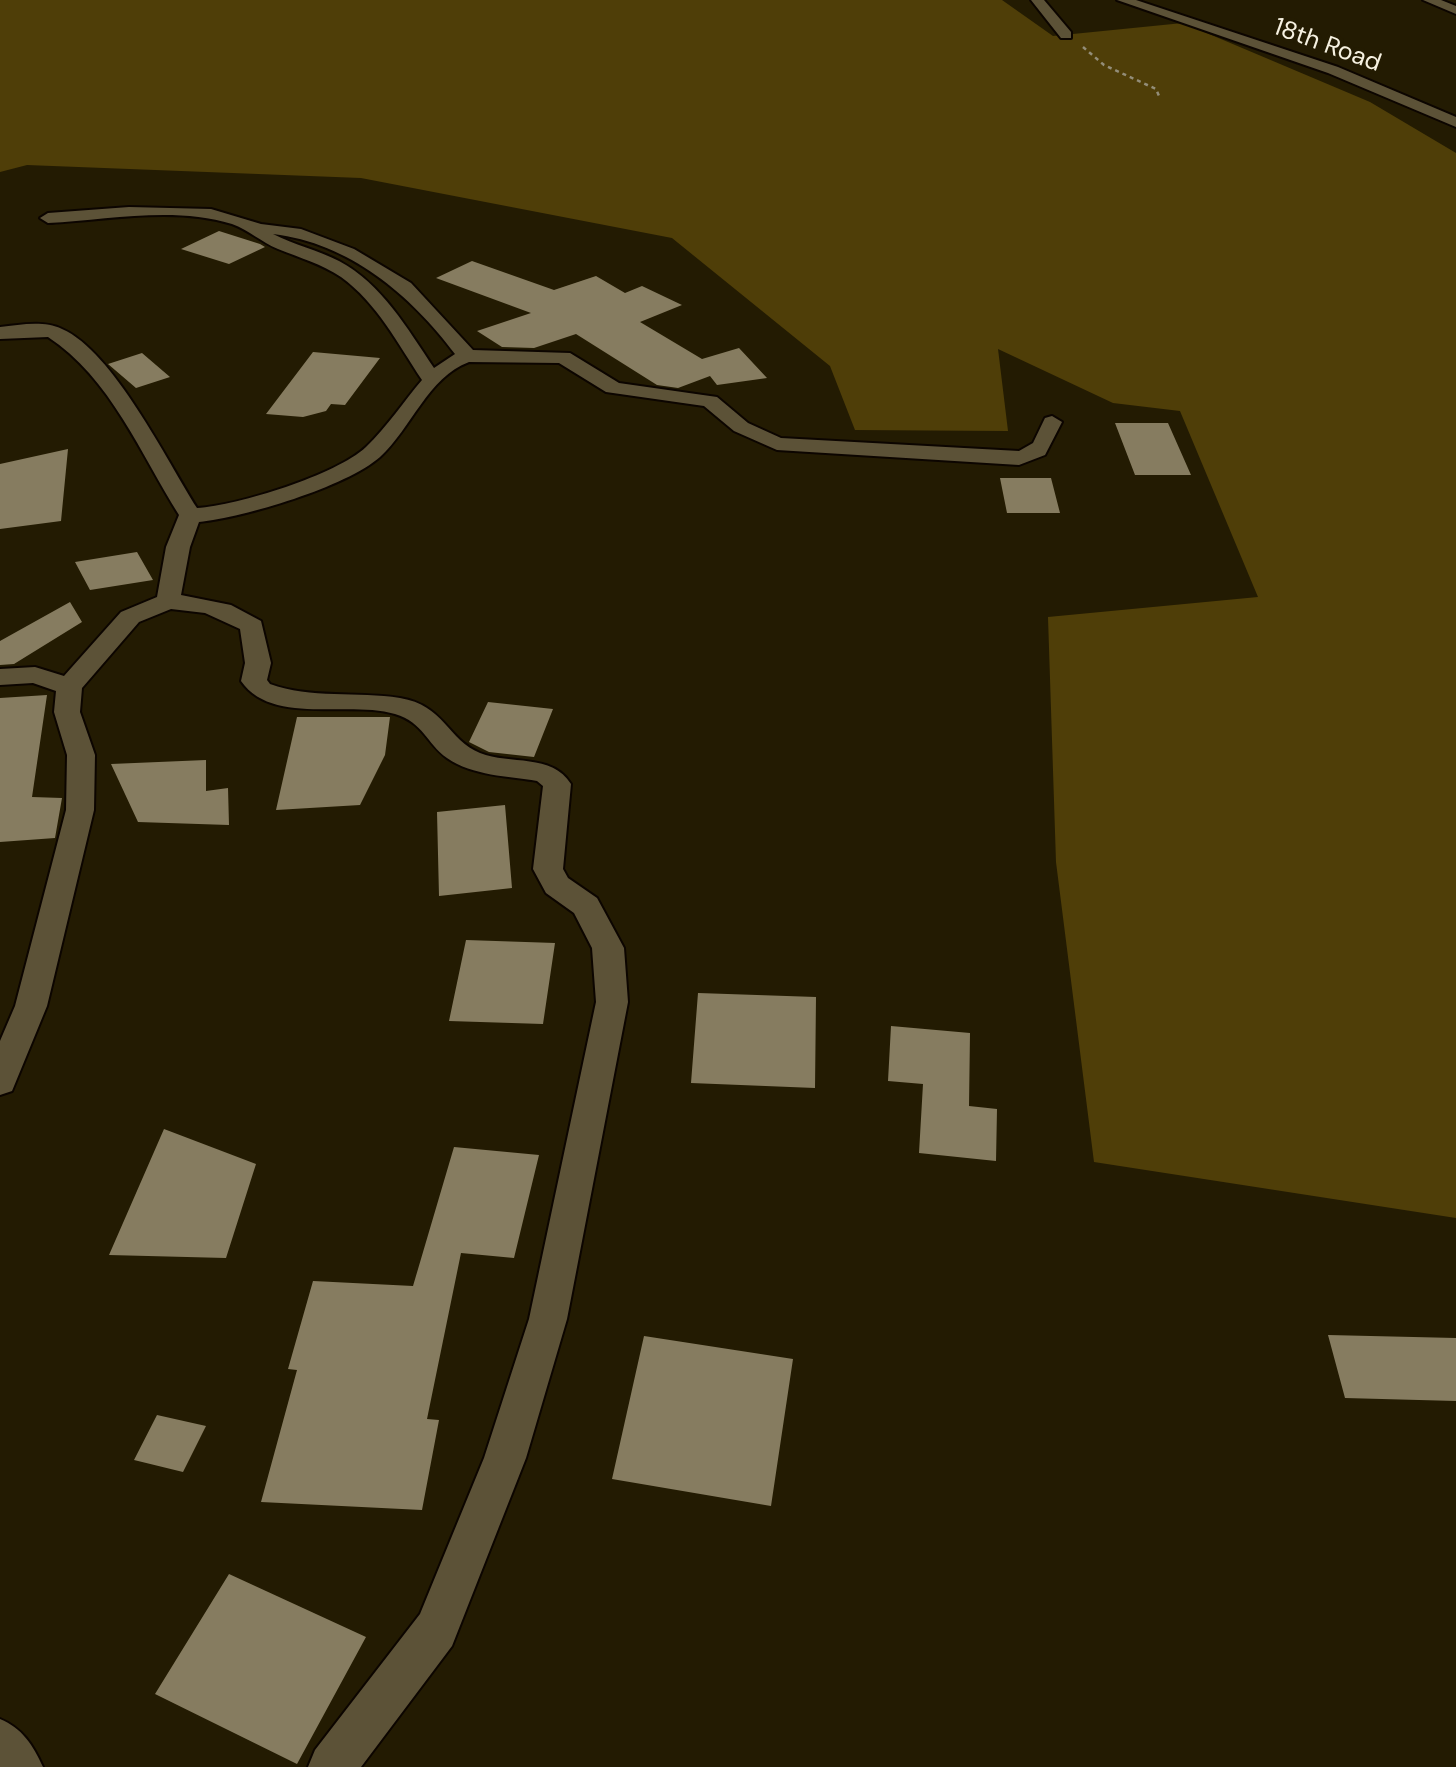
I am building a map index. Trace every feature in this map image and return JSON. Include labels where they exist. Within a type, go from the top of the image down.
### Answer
[{"type":"street","points":[[1037,0],[1066,35]]},
{"type":"street","points":[[1429,0],[1456,10]]},
{"type":"street","name":"18th Road","points":[[1127,1],[1333,70],[1456,122]]},
{"type":"street","points":[[48,218],[198,212],[244,221],[261,230],[282,229],[314,239],[390,273],[425,303],[466,356]]},
{"type":"street","points":[[261,230],[262,236],[330,262],[360,283],[390,318],[432,380]]},
{"type":"street","points":[[0,332],[54,333],[68,342],[97,372],[190,514]]},
{"type":"street","points":[[190,514],[295,490],[341,473],[373,452],[450,362],[466,356],[562,357],[613,388],[710,402],[740,427],[777,444],[1020,458],[1032,456],[1043,447],[1052,422]]},
{"type":"street","points":[[168,601],[178,547],[190,514]]},
{"type":"street","points":[[0,1081],[30,1006],[69,866],[80,810],[81,755],[68,712],[69,687],[130,617],[168,601],[206,603],[252,626],[258,663],[254,681],[261,690],[276,696],[400,706],[436,724],[442,741],[460,756],[546,774],[557,784],[548,869],[557,885],[586,906],[608,948],[612,1002],[548,1319],[505,1458],[436,1630],[332,1767]]},
{"type":"street","points":[[0,677],[35,676],[69,687]]},
{"type":"street","points":[[0,1742],[19,1767]]},
{"type":"path","points":[[1066,35],[1104,65],[1156,89],[1160,96]]},
{"type":"shaded area","points":[[0,0],[1002,0],[1053,36],[1183,23],[1370,102],[1456,153],[1456,1218],[1094,1162],[1056,862],[1048,617],[1258,597],[1180,411],[1113,403],[998,349],[1008,431],[855,430],[830,366],[672,238],[361,178],[27,165],[0,172]]},
{"type":"building","points":[[219,231],[265,247],[229,264],[181,249]]},
{"type":"building","points":[[472,261],[554,290],[596,276],[625,293],[642,286],[682,305],[640,322],[702,359],[739,348],[767,378],[717,385],[710,376],[678,388],[657,385],[576,334],[534,348],[502,347],[477,331],[531,313],[436,278]]},
{"type":"building","points":[[313,352],[380,358],[345,405],[331,404],[326,411],[303,417],[266,414]]},
{"type":"building","points":[[142,353],[170,377],[136,388],[108,364]]},
{"type":"building","points":[[1115,423],[1168,423],[1191,475],[1135,475]]},
{"type":"building","points":[[68,449],[61,521],[0,529],[0,464]]},
{"type":"building","points":[[1000,478],[1051,478],[1060,513],[1007,513]]},
{"type":"building","points":[[137,552],[153,580],[90,590],[75,562]]},
{"type":"building","points":[[70,602],[82,622],[14,664],[0,665],[0,641]]},
{"type":"building","points":[[47,695],[32,797],[62,798],[55,838],[0,842],[0,698]]},
{"type":"building","points":[[488,702],[553,709],[534,757],[489,752],[469,742]]},
{"type":"building","points":[[297,717],[390,717],[385,755],[360,805],[276,810]]},
{"type":"building","points":[[206,760],[206,791],[228,788],[229,825],[138,822],[111,764]]},
{"type":"building","points":[[505,805],[512,888],[439,896],[437,812]]},
{"type":"building","points":[[466,940],[555,943],[543,1024],[449,1021]]},
{"type":"building","points":[[698,993],[816,997],[815,1088],[691,1083]]},
{"type":"building","points":[[891,1026],[970,1033],[969,1106],[997,1109],[996,1161],[919,1153],[923,1084],[888,1081]]},
{"type":"building","points":[[164,1129],[256,1164],[226,1258],[109,1255]]},
{"type":"building","points":[[454,1147],[539,1155],[514,1258],[461,1253],[427,1419],[439,1420],[422,1510],[261,1502],[297,1370],[288,1369],[313,1281],[413,1286]]},
{"type":"building","points":[[1328,1335],[1456,1338],[1456,1401],[1345,1398]]},
{"type":"building","points":[[644,1336],[793,1359],[771,1506],[612,1479]]},
{"type":"building","points":[[157,1415],[206,1426],[183,1472],[134,1460]]},
{"type":"building","points":[[229,1574],[366,1637],[297,1764],[155,1694]]}]
